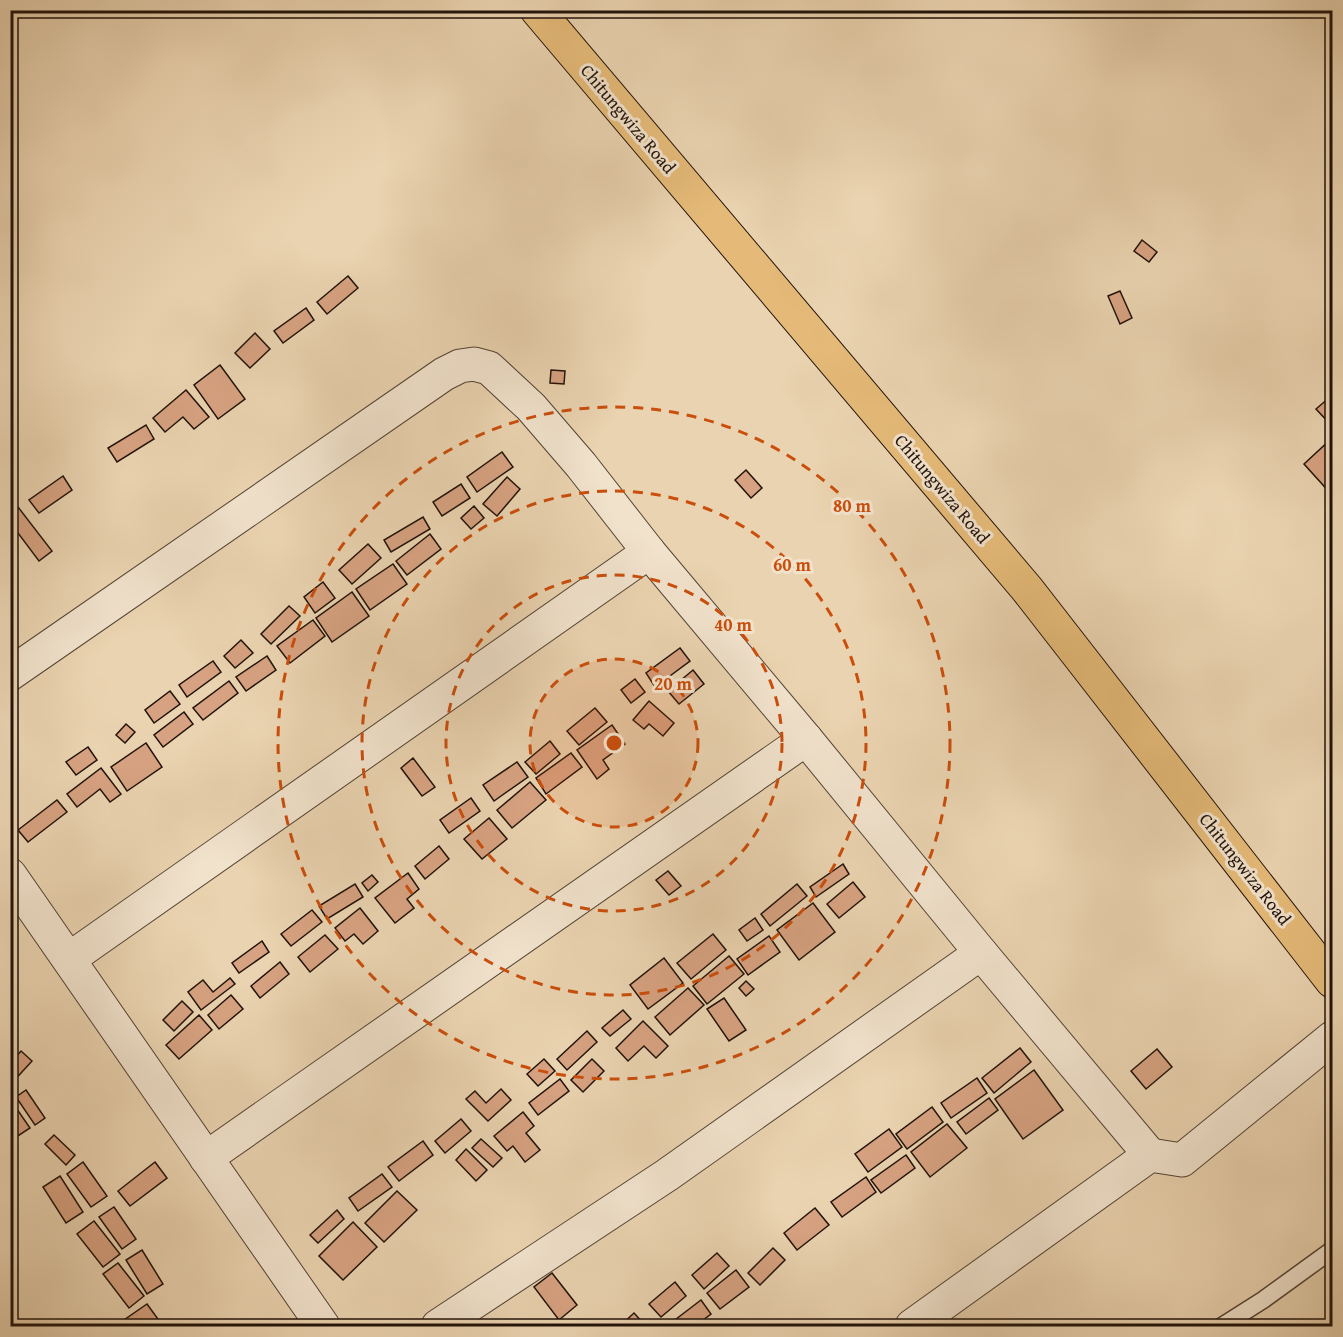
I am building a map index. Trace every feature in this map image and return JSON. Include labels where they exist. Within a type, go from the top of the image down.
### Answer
[{"type":"main road","name":"Chitungwiza Road","points":[[537,10],[1027,589],[1332,981]]},
{"type":"street","points":[[10,674],[444,374],[460,366],[474,364],[489,368],[531,407],[580,465],[649,552],[1150,1155],[1182,1160],[1332,1038]]},
{"type":"street","points":[[69,959],[649,552]]},
{"type":"street","points":[[206,1158],[806,739]]},
{"type":"street","points":[[10,875],[323,1326]]},
{"type":"street","points":[[438,1326],[667,1175],[981,953]]},
{"type":"street","points":[[912,1326],[1150,1155]]},
{"type":"lane","points":[[1222,1326],[1263,1300],[1332,1250]]},
{"type":"building","points":[[1142,240],[1157,252],[1149,262],[1134,251]]},
{"type":"building","points":[[348,276],[358,288],[327,314],[317,302]]},
{"type":"building","points":[[1120,291],[1132,318],[1120,324],[1108,296]]},
{"type":"building","points":[[306,308],[314,320],[283,343],[274,331]]},
{"type":"building","points":[[255,333],[270,349],[250,368],[235,353]]},
{"type":"building","points":[[220,365],[245,399],[218,419],[194,385]]},
{"type":"building","points":[[551,370],[565,371],[564,384],[550,383]]},
{"type":"building","points":[[186,390],[209,417],[194,429],[183,417],[165,432],[153,418]]},
{"type":"building","points":[[1330,397],[1332,400],[1332,426],[1316,409]]},
{"type":"building","points":[[146,425],[154,439],[117,462],[108,448]]},
{"type":"building","points":[[1330,440],[1332,443],[1332,495],[1304,464]]},
{"type":"building","points":[[502,452],[513,467],[477,492],[467,477]]},
{"type":"building","points":[[746,470],[762,488],[751,498],[735,480]]},
{"type":"building","points":[[63,476],[72,490],[39,513],[29,500]]},
{"type":"building","points":[[507,477],[520,489],[497,516],[483,504]]},
{"type":"building","points":[[461,484],[470,498],[442,516],[433,502]]},
{"type":"building","points":[[474,506],[484,518],[471,529],[461,518]]},
{"type":"building","points":[[18,507],[52,551],[39,561],[15,529],[10,532],[10,513]]},
{"type":"building","points":[[423,517],[430,529],[391,552],[384,540]]},
{"type":"building","points":[[430,534],[441,549],[407,575],[396,561]]},
{"type":"building","points":[[368,544],[381,558],[352,584],[339,570]]},
{"type":"building","points":[[393,564],[407,584],[370,610],[356,589]]},
{"type":"building","points":[[323,582],[335,598],[315,613],[304,597]]},
{"type":"building","points":[[352,592],[369,616],[332,642],[316,618]]},
{"type":"building","points":[[289,606],[300,616],[271,644],[261,634]]},
{"type":"building","points":[[313,620],[325,636],[290,663],[277,646]]},
{"type":"building","points":[[241,640],[253,653],[235,668],[224,656]]},
{"type":"building","points":[[680,648],[690,661],[655,687],[646,673]]},
{"type":"building","points":[[267,656],[276,670],[246,691],[236,677]]},
{"type":"building","points":[[213,661],[221,672],[187,697],[179,685]]},
{"type":"building","points":[[693,670],[704,684],[679,704],[668,691]]},
{"type":"building","points":[[635,679],[645,692],[631,703],[621,690]]},
{"type":"building","points":[[229,681],[238,693],[203,720],[193,708]]},
{"type":"building","points":[[170,691],[180,704],[154,723],[145,710]]},
{"type":"building","points":[[649,701],[674,723],[663,736],[649,724],[644,729],[633,720]]},
{"type":"building","points":[[595,708],[607,722],[579,745],[567,731]]},
{"type":"building","points":[[184,712],[193,724],[163,747],[154,735]]},
{"type":"building","points":[[126,724],[135,732],[125,743],[116,735]]},
{"type":"building","points":[[612,725],[625,744],[603,760],[609,769],[597,779],[577,750]]},
{"type":"building","points":[[550,741],[560,754],[536,774],[525,762]]},
{"type":"building","points":[[146,743],[162,767],[127,791],[111,767]]},
{"type":"building","points":[[88,747],[97,760],[76,775],[66,762]]},
{"type":"building","points":[[571,753],[582,767],[546,794],[536,778]]},
{"type":"building","points":[[413,758],[435,787],[422,796],[401,768]]},
{"type":"building","points":[[517,762],[528,777],[494,801],[483,785]]},
{"type":"building","points":[[101,768],[121,794],[110,802],[100,789],[77,807],[67,794]]},
{"type":"building","points":[[530,782],[546,800],[512,828],[497,810]]},
{"type":"building","points":[[471,798],[480,811],[449,833],[440,820]]},
{"type":"building","points":[[57,800],[67,812],[28,842],[18,830]]},
{"type":"building","points":[[489,818],[507,839],[482,859],[464,839]]},
{"type":"building","points":[[439,846],[449,859],[425,879],[415,866]]},
{"type":"building","points":[[843,864],[849,874],[816,897],[810,887]]},
{"type":"building","points":[[668,871],[681,886],[669,895],[656,880]]},
{"type":"building","points":[[408,873],[419,889],[407,899],[414,908],[395,923],[375,898]]},
{"type":"building","points":[[372,875],[378,882],[368,891],[362,883]]},
{"type":"building","points":[[853,882],[865,897],[839,918],[827,904]]},
{"type":"building","points":[[355,884],[363,897],[327,919],[319,906]]},
{"type":"building","points":[[797,884],[807,896],[770,926],[761,914]]},
{"type":"building","points":[[813,903],[835,932],[799,960],[777,930]]},
{"type":"building","points":[[360,908],[378,931],[363,944],[354,934],[345,941],[335,928]]},
{"type":"building","points":[[312,910],[322,922],[291,946],[281,934]]},
{"type":"building","points":[[755,918],[763,930],[747,941],[739,930]]},
{"type":"building","points":[[713,934],[726,950],[691,979],[677,963]]},
{"type":"building","points":[[325,935],[338,949],[310,972],[298,957]]},
{"type":"building","points":[[769,936],[780,952],[748,975],[737,959]]},
{"type":"building","points":[[262,941],[269,952],[239,973],[232,963]]},
{"type":"building","points":[[729,956],[744,974],[707,1004],[693,986]]},
{"type":"building","points":[[664,958],[683,983],[648,1009],[630,985]]},
{"type":"building","points":[[280,962],[289,974],[260,998],[251,986]]},
{"type":"building","points":[[230,978],[235,984],[201,1010],[188,992],[203,980],[213,992]]},
{"type":"building","points":[[746,981],[754,989],[746,996],[739,988]]},
{"type":"building","points":[[688,988],[704,1005],[670,1035],[655,1017]]},
{"type":"building","points":[[231,995],[243,1009],[219,1029],[208,1015]]},
{"type":"building","points":[[724,998],[746,1030],[729,1041],[707,1009]]},
{"type":"building","points":[[182,1001],[193,1012],[174,1031],[163,1020]]},
{"type":"building","points":[[623,1010],[631,1019],[610,1036],[602,1028]]},
{"type":"building","points":[[199,1015],[212,1030],[179,1059],[166,1045]]},
{"type":"building","points":[[643,1021],[668,1046],[656,1058],[644,1046],[628,1061],[616,1048]]},
{"type":"building","points":[[587,1031],[597,1042],[567,1070],[557,1059]]},
{"type":"building","points":[[1020,1048],[1031,1062],[994,1093],[982,1078]]},
{"type":"building","points":[[1157,1049],[1172,1067],[1146,1089],[1131,1071]]},
{"type":"building","points":[[21,1051],[32,1061],[10,1085],[10,1054],[15,1058]]},
{"type":"building","points":[[544,1059],[555,1071],[538,1086],[527,1074]]},
{"type":"building","points":[[592,1059],[604,1071],[583,1092],[571,1080]]},
{"type":"building","points":[[1034,1070],[1063,1110],[1023,1139],[995,1099]]},
{"type":"building","points":[[977,1078],[987,1093],[951,1118],[941,1103]]},
{"type":"building","points":[[560,1079],[569,1091],[538,1115],[529,1103]]},
{"type":"building","points":[[501,1089],[511,1100],[488,1121],[466,1099],[475,1091],[486,1103]]},
{"type":"building","points":[[26,1090],[45,1118],[35,1125],[16,1097]]},
{"type":"building","points":[[989,1098],[998,1110],[966,1134],[957,1122]]},
{"type":"building","points":[[10,1099],[30,1128],[10,1141]]},
{"type":"building","points":[[932,1107],[943,1122],[907,1149],[896,1134]]},
{"type":"building","points":[[523,1112],[534,1126],[526,1133],[540,1150],[525,1162],[513,1146],[507,1151],[494,1136]]},
{"type":"building","points":[[461,1119],[471,1131],[445,1153],[435,1141]]},
{"type":"building","points":[[947,1124],[967,1148],[930,1177],[911,1152]]},
{"type":"building","points":[[889,1129],[902,1147],[868,1172],[855,1154]]},
{"type":"building","points":[[54,1135],[75,1155],[66,1165],[45,1144]]},
{"type":"building","points":[[481,1139],[502,1158],[493,1167],[472,1148]]},
{"type":"building","points":[[423,1141],[433,1155],[399,1181],[388,1167]]},
{"type":"building","points":[[466,1149],[487,1170],[476,1181],[456,1160]]},
{"type":"building","points":[[906,1155],[915,1168],[881,1193],[871,1180]]},
{"type":"building","points":[[83,1162],[107,1196],[91,1207],[67,1174]]},
{"type":"building","points":[[155,1162],[167,1178],[130,1206],[118,1191]]},
{"type":"building","points":[[382,1174],[392,1187],[358,1211],[349,1198]]},
{"type":"building","points":[[60,1176],[83,1212],[66,1223],[43,1187]]},
{"type":"building","points":[[866,1177],[876,1192],[842,1217],[831,1202]]},
{"type":"building","points":[[397,1191],[417,1210],[384,1242],[365,1223]]},
{"type":"building","points":[[114,1207],[136,1239],[122,1249],[99,1217]]},
{"type":"building","points":[[815,1208],[829,1225],[797,1250],[784,1233]]},
{"type":"building","points":[[337,1210],[344,1219],[318,1243],[310,1235]]},
{"type":"building","points":[[94,1221],[120,1254],[103,1267],[77,1234]]},
{"type":"building","points":[[353,1222],[377,1247],[343,1280],[319,1256]]},
{"type":"building","points":[[773,1248],[785,1260],[760,1285],[748,1273]]},
{"type":"building","points":[[142,1250],[163,1284],[147,1294],[126,1260]]},
{"type":"building","points":[[717,1253],[729,1266],[704,1289],[692,1275]]},
{"type":"building","points":[[118,1263],[144,1296],[129,1308],[103,1274]]},
{"type":"building","points":[[736,1270],[749,1287],[720,1309],[707,1293]]},
{"type":"building","points":[[552,1273],[577,1305],[559,1320],[534,1287]]},
{"type":"building","points":[[675,1282],[686,1296],[661,1317],[649,1304]]},
{"type":"building","points":[[701,1300],[711,1314],[695,1326],[667,1326]]},
{"type":"building","points":[[147,1304],[163,1326],[128,1326],[124,1320]]},
{"type":"building","points":[[634,1313],[645,1325],[620,1326]]}]
